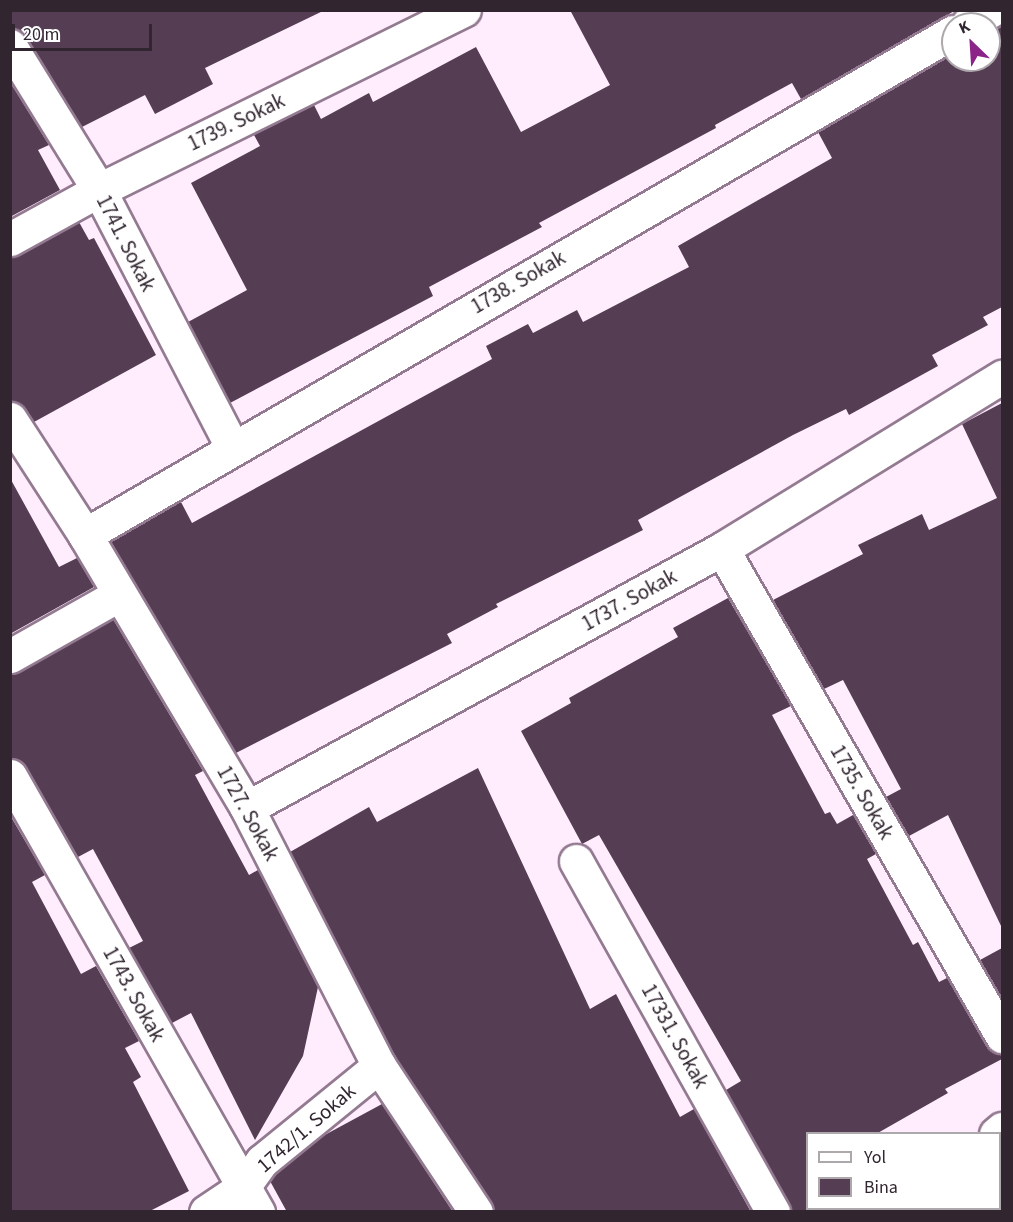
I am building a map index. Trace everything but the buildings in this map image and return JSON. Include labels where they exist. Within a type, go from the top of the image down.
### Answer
[{"type":"street","name":"1739. Sokak","points":[[10,239],[99,190],[464,10]]},
{"type":"street","name":"1738. Sokak","points":[[85,535],[232,447],[941,39]]},
{"type":"street","name":"1741. Sokak","points":[[10,46],[99,190],[232,447]]},
{"type":"street","name":"1737. Sokak","points":[[247,808],[722,549],[1002,377]]},
{"type":"street","name":"1727. Sokak","points":[[10,419],[85,535],[247,808],[379,1066],[476,1212]]},
{"type":"street","name":"1735. Sokak","points":[[722,549],[1002,1036]]},
{"type":"street","points":[[10,656],[120,594]]},
{"type":"street","name":"1743. Sokak","points":[[10,776],[250,1199]]},
{"type":"street","name":"17331. Sokak","points":[[576,861],[773,1212]]},
{"type":"street","name":"1742/1. Sokak","points":[[206,1212],[250,1199],[262,1161],[379,1066]]}]
